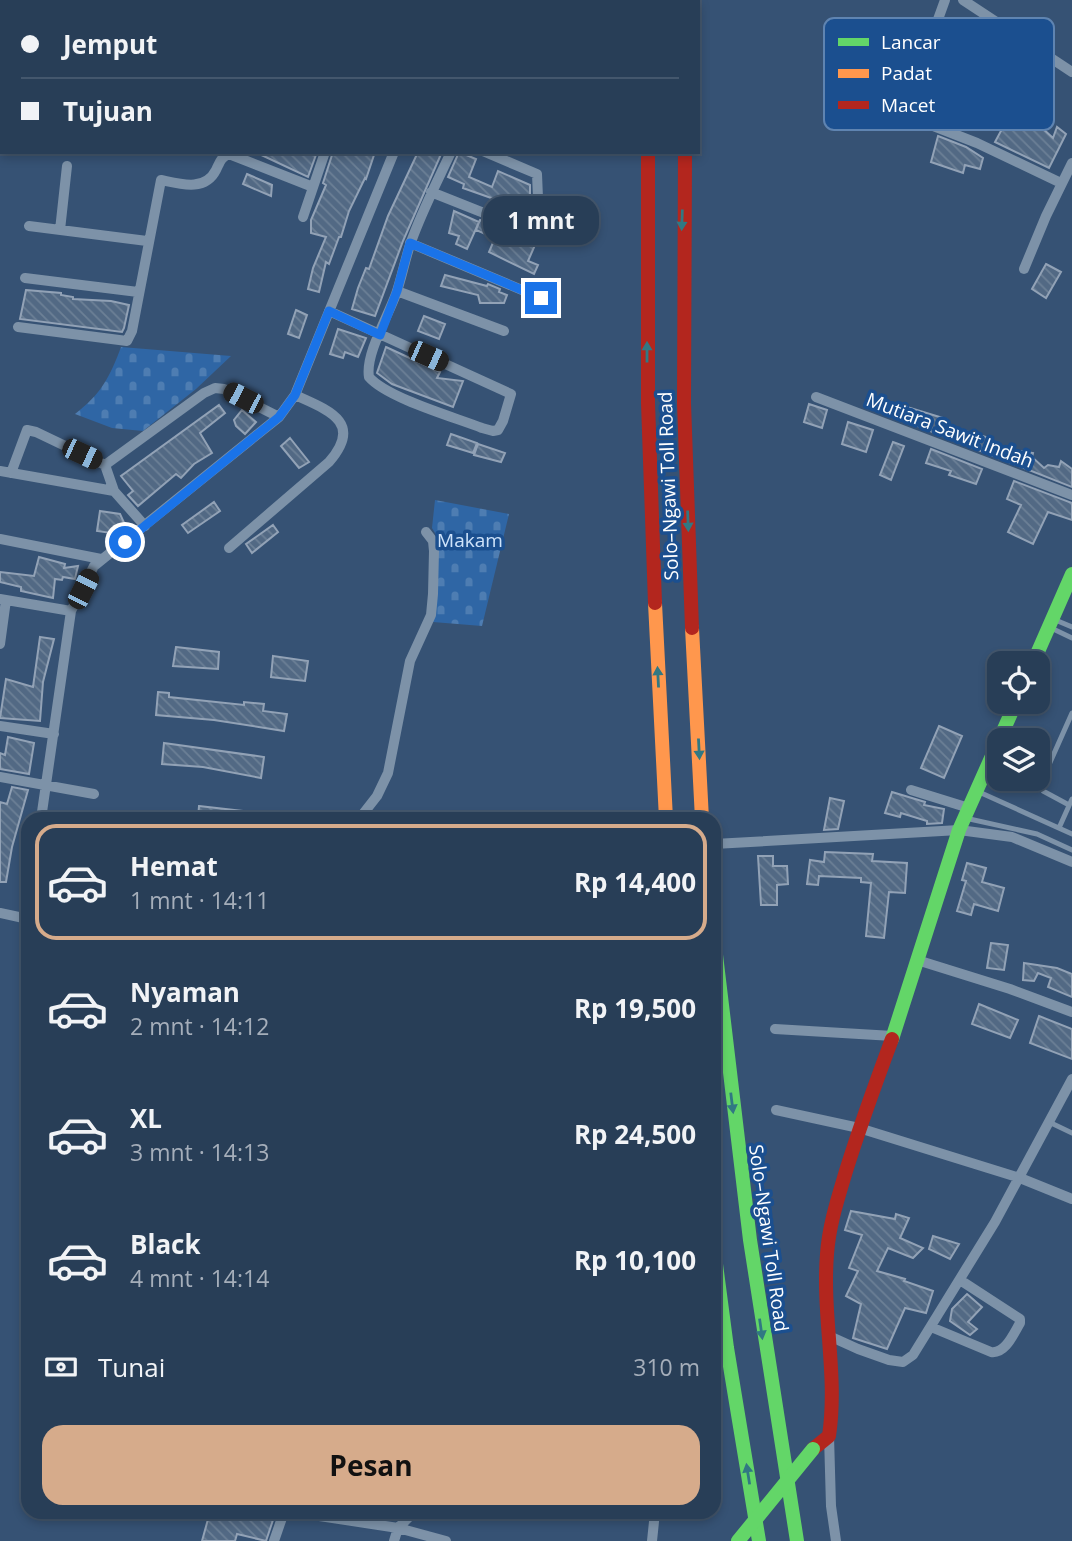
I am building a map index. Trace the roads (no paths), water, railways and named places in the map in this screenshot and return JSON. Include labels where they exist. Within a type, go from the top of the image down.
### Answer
[{"type":"main road","name":"Solo–Ngawi Toll Road","points":[[649,154],[648,419],[654,608],[666,812]]},
{"type":"main road","name":"Solo–Ngawi Toll Road","points":[[685,154],[682,229],[684,419],[702,812]]},
{"type":"main road","points":[[1039,651],[1072,574]]},
{"type":"main road","points":[[738,1541],[813,1450],[829,1436],[834,1385],[827,1335],[827,1253],[833,1214],[859,1128],[893,1036],[964,818],[1011,714]]},
{"type":"main road","name":"Solo–Ngawi Toll Road","points":[[721,1004],[762,1331],[797,1541]]},
{"type":"main road","points":[[721,1302],[760,1541]]},
{"type":"street","points":[[938,18],[944,0]]},
{"type":"street","points":[[963,0],[990,18]]},
{"type":"street","points":[[1054,60],[1072,72]]},
{"type":"street","points":[[944,130],[1062,183]]},
{"type":"street","points":[[19,327],[127,341],[160,180],[196,185],[205,182],[213,176],[223,156],[227,154]]},
{"type":"street","points":[[231,154],[313,187]]},
{"type":"street","points":[[303,217],[324,154]]},
{"type":"street","points":[[42,812],[71,611],[94,566],[279,417],[295,395],[393,154]]},
{"type":"street","points":[[329,311],[380,335],[511,394],[501,426],[494,432],[408,399],[379,386],[369,377],[368,371],[380,335],[397,291],[410,243],[450,154]]},
{"type":"street","points":[[431,192],[531,229],[540,222],[537,174],[490,154]]},
{"type":"street","points":[[1024,269],[1072,163]]},
{"type":"street","points":[[60,230],[68,166]]},
{"type":"street","points":[[29,226],[148,241]]},
{"type":"street","points":[[410,243],[541,298]]},
{"type":"street","points":[[25,278],[138,292]]},
{"type":"street","points":[[397,291],[504,331]]},
{"type":"street","points":[[105,465],[204,393],[215,388],[224,389],[279,417]]},
{"type":"street","points":[[229,548],[329,462],[341,448],[343,432],[334,413],[295,395]]},
{"type":"street","name":"Mutiara Sawit Indah","points":[[816,397],[1072,495]]},
{"type":"street","points":[[114,491],[6,472],[27,430],[36,432],[105,465],[114,491],[145,526]]},
{"type":"street","points":[[364,812],[377,796],[388,773],[410,661],[431,615],[433,541],[426,531]]},
{"type":"street","points":[[0,538],[101,559]]},
{"type":"street","points":[[0,644],[3,599],[71,611]]},
{"type":"street","points":[[0,726],[54,734]]},
{"type":"street","points":[[0,777],[94,794]]},
{"type":"street","points":[[911,790],[964,818],[1072,862]]},
{"type":"street","points":[[721,844],[964,818]]},
{"type":"street","points":[[0,913],[21,917]]},
{"type":"street","points":[[918,960],[1072,1012]]},
{"type":"street","points":[[775,1029],[893,1036]]},
{"type":"street","points":[[827,1335],[889,1360],[903,1362],[913,1355],[1020,1178],[1072,1079]]},
{"type":"street","points":[[776,1110],[859,1128],[1020,1178],[1072,1199]]},
{"type":"street","points":[[931,1327],[998,1353],[1020,1324],[1020,1319],[960,1280]]},
{"type":"street","points":[[829,1436],[831,1506],[836,1541]]},
{"type":"street","points":[[274,1541],[282,1519]]},
{"type":"street","points":[[339,1519],[398,1528],[446,1541]]},
{"type":"street","points":[[394,1541],[398,1528],[407,1519]]},
{"type":"street","points":[[652,1541],[654,1519]]},
{"type":"lane","points":[[1051,624],[1072,627]]},
{"type":"lane","points":[[1051,624],[1072,638]]},
{"type":"lane","points":[[1059,828],[1071,802],[1043,791],[1040,785],[1072,713]]},
{"type":"lane","points":[[976,790],[1072,834]]},
{"type":"lane","points":[[964,818],[1037,834],[1072,850]]},
{"type":"lane","points":[[1049,1122],[1072,1133]]},
{"type":"park label","name":"Makam","points":[[470,540]]}]
